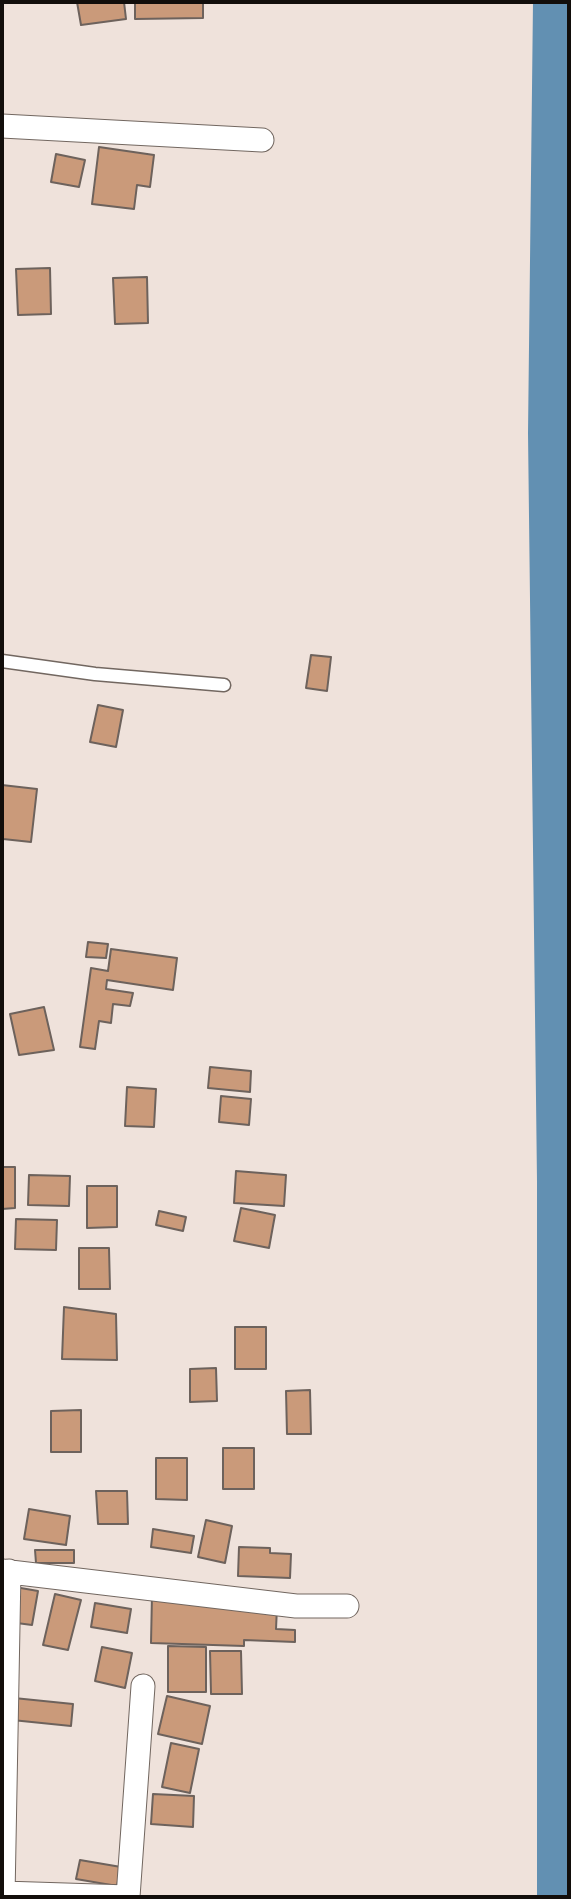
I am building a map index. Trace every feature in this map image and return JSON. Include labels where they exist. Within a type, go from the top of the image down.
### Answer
[{"type":"street","points":[[2,126],[262,140]]},
{"type":"street","points":[[143,1686],[128,1897],[3,1895],[6,1571],[296,1606],[347,1606]]},
{"type":"lane","points":[[2,661],[95,674],[224,685]]},
{"type":"water","points":[[533,2],[569,2],[569,1897],[537,1897],[537,1181],[528,433]]},
{"type":"building","points":[[77,2],[124,2],[126,19],[81,25]]},
{"type":"building","points":[[135,2],[203,2],[203,18],[135,19]]},
{"type":"building","points":[[99,147],[154,155],[150,187],[137,185],[134,209],[92,204]]},
{"type":"building","points":[[56,154],[85,160],[79,187],[51,182]]},
{"type":"building","points":[[50,268],[51,314],[18,315],[16,269]]},
{"type":"building","points":[[147,277],[148,323],[115,324],[113,278]]},
{"type":"building","points":[[311,655],[331,657],[327,691],[306,688]]},
{"type":"building","points":[[98,705],[123,710],[116,747],[90,742]]},
{"type":"building","points":[[2,785],[37,789],[31,842],[3,839]]},
{"type":"building","points":[[88,942],[108,944],[106,958],[86,957]]},
{"type":"building","points":[[111,949],[177,958],[173,990],[107,980],[106,989],[133,993],[130,1006],[113,1004],[111,1023],[99,1021],[95,1049],[80,1047],[91,968],[108,971]]},
{"type":"building","points":[[44,1007],[54,1050],[19,1055],[10,1014]]},
{"type":"building","points":[[210,1067],[251,1071],[250,1092],[208,1088]]},
{"type":"building","points":[[127,1087],[156,1089],[154,1127],[125,1126]]},
{"type":"building","points":[[221,1096],[251,1099],[249,1125],[219,1122]]},
{"type":"building","points":[[2,1167],[15,1167],[15,1208],[2,1209]]},
{"type":"building","points":[[236,1171],[286,1175],[284,1206],[234,1203]]},
{"type":"building","points":[[29,1175],[70,1176],[69,1206],[28,1205]]},
{"type":"building","points":[[87,1186],[117,1186],[117,1227],[87,1228]]},
{"type":"building","points":[[241,1208],[275,1215],[269,1248],[234,1241]]},
{"type":"building","points":[[159,1211],[186,1217],[183,1231],[156,1225]]},
{"type":"building","points":[[16,1219],[57,1220],[56,1250],[15,1249]]},
{"type":"building","points":[[79,1248],[109,1248],[110,1289],[79,1289]]},
{"type":"building","points":[[64,1307],[116,1314],[117,1360],[62,1359]]},
{"type":"building","points":[[235,1327],[266,1327],[266,1369],[235,1369]]},
{"type":"building","points":[[216,1368],[217,1401],[190,1402],[190,1369]]},
{"type":"building","points":[[310,1390],[311,1434],[287,1434],[286,1391]]},
{"type":"building","points":[[81,1410],[81,1452],[51,1452],[51,1411]]},
{"type":"building","points":[[223,1448],[254,1448],[254,1489],[223,1489]]},
{"type":"building","points":[[156,1458],[187,1458],[187,1500],[156,1499]]},
{"type":"building","points":[[96,1491],[127,1491],[128,1524],[98,1524]]},
{"type":"building","points":[[29,1509],[70,1516],[66,1545],[24,1539]]},
{"type":"building","points":[[206,1520],[232,1526],[225,1563],[198,1557]]},
{"type":"building","points":[[153,1529],[194,1536],[191,1553],[151,1547]]},
{"type":"building","points":[[239,1547],[270,1548],[270,1553],[291,1554],[290,1578],[238,1576]]},
{"type":"building","points":[[35,1550],[74,1550],[74,1563],[36,1563]]},
{"type":"building","points":[[15,1587],[38,1591],[32,1625],[9,1622]]},
{"type":"building","points":[[55,1594],[81,1600],[68,1650],[43,1645]]},
{"type":"building","points":[[152,1595],[277,1607],[276,1629],[295,1630],[295,1642],[244,1640],[244,1646],[151,1643]]},
{"type":"building","points":[[95,1603],[131,1609],[127,1633],[91,1627]]},
{"type":"building","points":[[168,1646],[206,1647],[206,1692],[168,1692]]},
{"type":"building","points":[[102,1647],[132,1653],[125,1688],[95,1681]]},
{"type":"building","points":[[210,1651],[241,1651],[242,1694],[211,1694]]},
{"type":"building","points":[[167,1696],[210,1706],[202,1744],[158,1734]]},
{"type":"building","points":[[14,1698],[73,1704],[71,1726],[12,1720]]},
{"type":"building","points":[[171,1743],[199,1749],[190,1793],[162,1787]]},
{"type":"building","points":[[153,1794],[194,1796],[193,1827],[151,1824]]},
{"type":"building","points":[[80,1860],[121,1867],[117,1886],[76,1879]]}]
